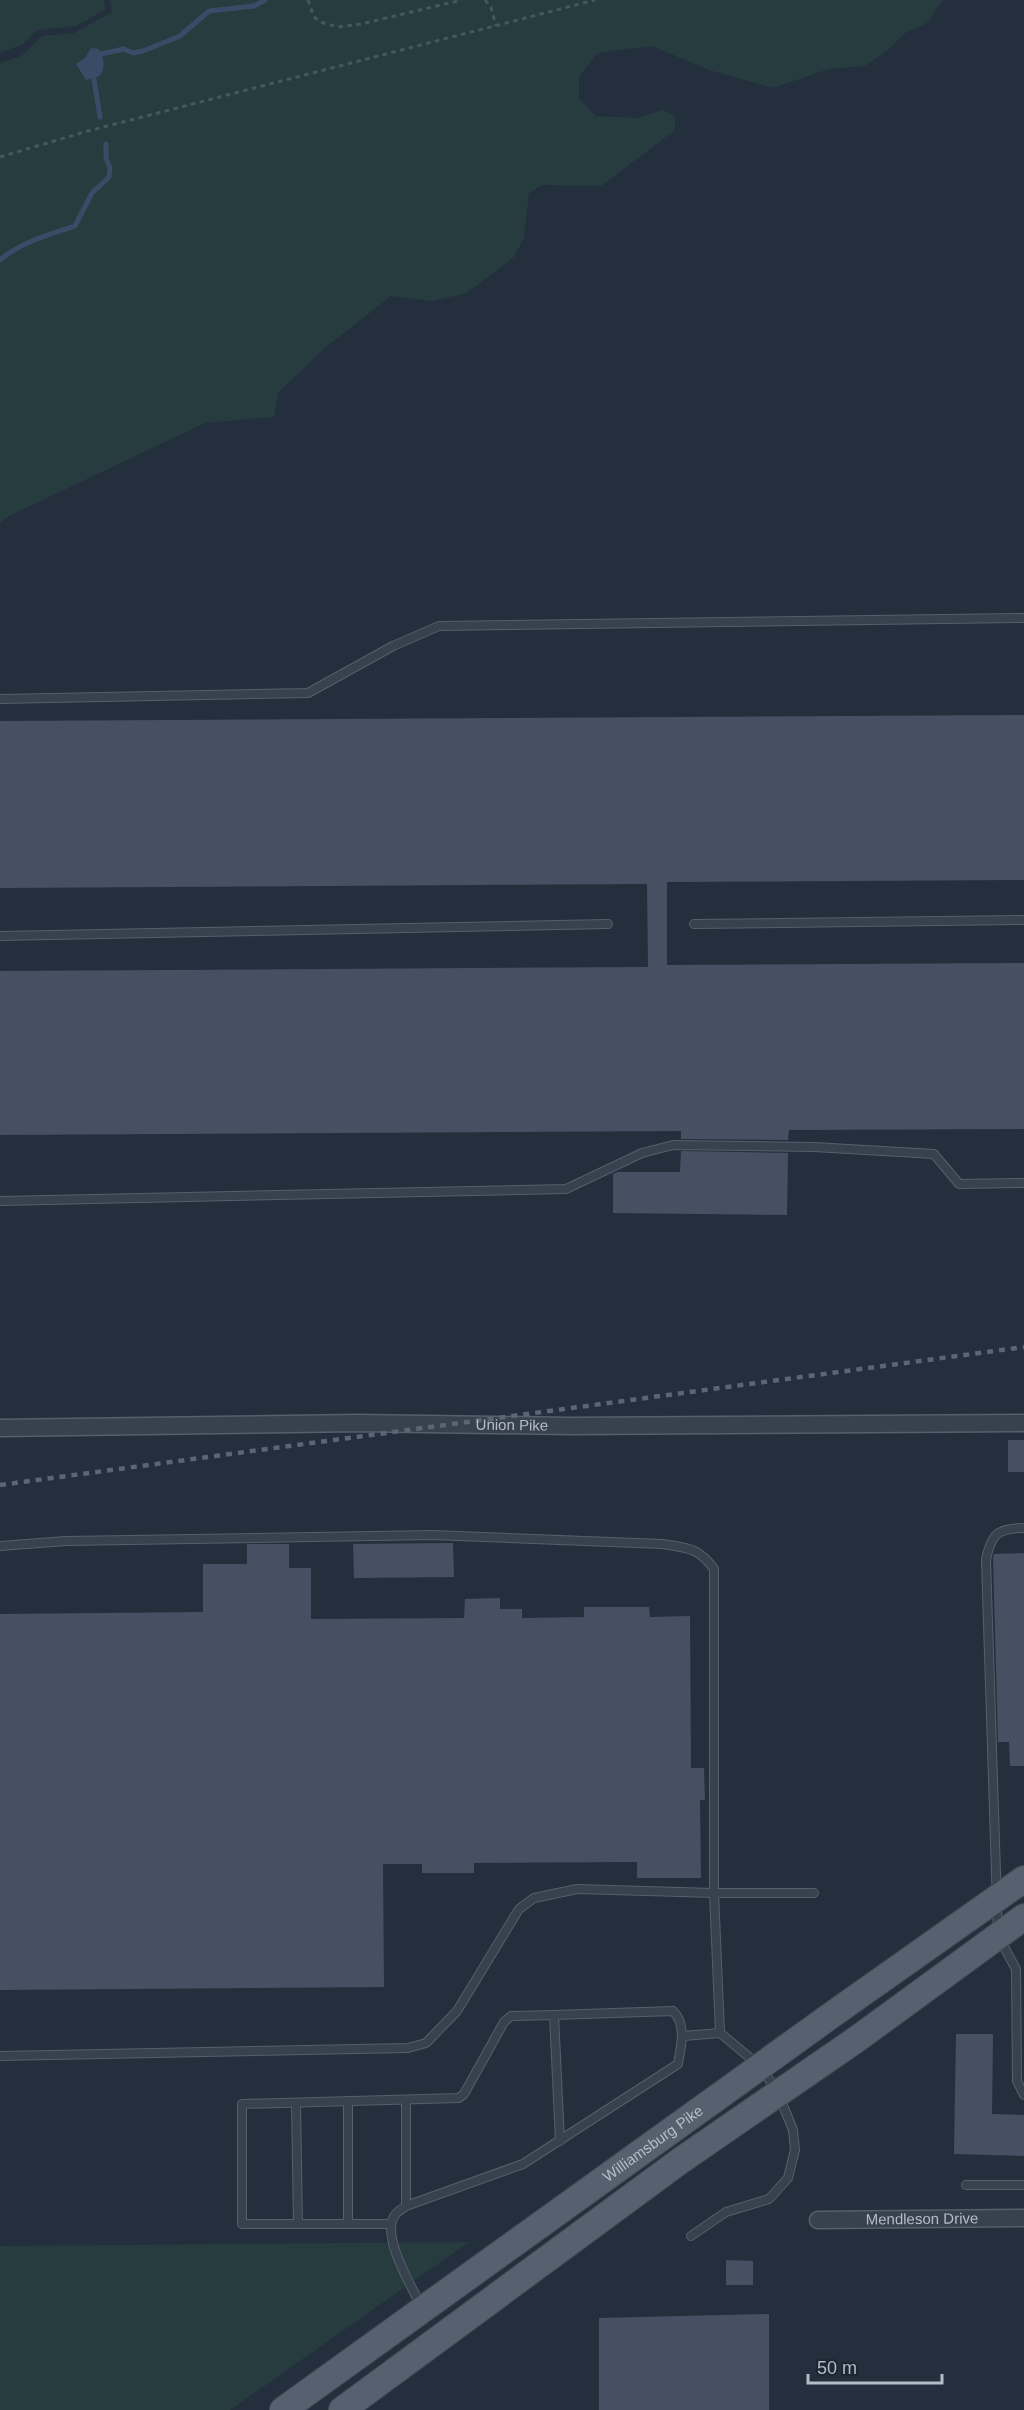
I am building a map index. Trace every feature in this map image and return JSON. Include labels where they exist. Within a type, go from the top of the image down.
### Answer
[{"type":"main road","name":"Williamsburg Pike","points":[[283,2410],[1024,1879]]},
{"type":"main road","name":"Williamsburg Pike","points":[[342,2410],[680,2161],[1024,1917]]},
{"type":"street","name":"Union Pike","points":[[0,1428],[358,1423],[570,1426],[1024,1423]]},
{"type":"street","name":"Mendleson Drive","points":[[818,2220],[1024,2218]]},
{"type":"lane","points":[[0,699],[308,693],[393,646],[439,626],[1024,618]]},
{"type":"lane","points":[[693,924],[1024,920]]},
{"type":"lane","points":[[0,936],[608,924]]},
{"type":"lane","points":[[0,1201],[566,1189],[642,1154],[673,1145],[814,1147],[934,1154],[959,1184],[1024,1183]]},
{"type":"lane","points":[[1024,1528],[1006,1528],[998,1533],[989,1544],[986,1560],[998,1936],[1020,1967],[1017,2081],[1024,2095]]},
{"type":"lane","points":[[0,1546],[66,1541],[432,1535],[662,1544],[694,1549],[714,1569],[714,1893],[720,2032]]},
{"type":"lane","points":[[0,2056],[408,2048],[426,2043],[457,2011],[519,1909],[534,1898],[578,1889],[814,1893]]},
{"type":"lane","points":[[391,2224],[242,2224],[242,2104],[459,2098],[464,2094],[504,2022],[511,2016],[673,2011],[679,2017],[683,2036],[678,2064],[523,2164],[406,2206],[395,2214],[391,2224],[395,2254],[423,2309]]},
{"type":"lane","points":[[554,2015],[560,2141]]},
{"type":"lane","points":[[683,2036],[720,2032],[761,2067],[778,2093],[794,2130],[795,2150],[788,2178],[770,2199],[726,2211],[691,2236]]},
{"type":"lane","points":[[406,2101],[406,2206]]},
{"type":"lane","points":[[348,2102],[348,2224]]},
{"type":"lane","points":[[296,2103],[298,2224]]},
{"type":"lane","points":[[966,2185],[1024,2185]]},
{"type":"path","points":[[308,0],[314,17],[320,22],[338,27],[361,24],[462,0]]},
{"type":"path","points":[[485,0],[491,7],[496,26]]},
{"type":"path","points":[[0,157],[77,134],[595,0]]},
{"type":"green space","points":[[0,0],[104,0],[105,10],[76,26],[37,30],[23,44],[0,53]]},
{"type":"green space","points":[[110,0],[943,0],[927,23],[905,33],[887,51],[865,66],[829,69],[773,88],[709,70],[652,46],[598,53],[579,76],[579,99],[596,116],[638,118],[662,110],[675,116],[675,130],[601,186],[542,185],[529,193],[524,238],[514,257],[464,294],[431,301],[391,296],[326,347],[278,393],[274,417],[205,423],[7,517],[0,523],[0,63],[21,56],[42,36],[74,33],[112,12]]},
{"type":"green space","points":[[469,2242],[230,2410],[0,2410],[0,2246]]},
{"type":"water","points":[[91,48],[99,49],[104,66],[100,76],[86,80],[76,64],[85,58]]},
{"type":"building","points":[[1024,715],[1024,880],[667,882],[667,965],[1024,963],[1024,1129],[789,1130],[788,1140],[681,1139],[681,1131],[0,1135],[0,971],[648,967],[647,884],[0,888],[0,721]]},
{"type":"building","points":[[681,1151],[788,1153],[787,1215],[613,1213],[613,1174],[618,1172],[680,1172]]},
{"type":"building","points":[[1008,1440],[1024,1440],[1024,1472],[1008,1472]]},
{"type":"building","points":[[453,1543],[454,1577],[354,1578],[353,1544]]},
{"type":"building","points":[[247,1544],[289,1544],[289,1568],[311,1568],[311,1619],[464,1618],[465,1599],[500,1598],[500,1609],[522,1609],[522,1618],[584,1617],[584,1607],[649,1607],[650,1617],[690,1616],[691,1768],[704,1768],[705,1800],[700,1800],[701,1878],[637,1878],[637,1862],[474,1863],[474,1873],[422,1873],[422,1864],[383,1864],[384,1987],[0,1990],[0,1614],[203,1612],[203,1564],[247,1564]]},
{"type":"building","points":[[1024,1553],[1024,1766],[1010,1766],[1009,1742],[998,1742],[993,1558],[994,1554]]},
{"type":"building","points":[[956,2034],[993,2034],[992,2114],[1024,2115],[1024,2156],[954,2154]]},
{"type":"building","points":[[726,2260],[753,2261],[753,2285],[726,2285]]},
{"type":"building","points":[[769,2314],[769,2410],[599,2410],[599,2318]]},
{"type":"waterway","points":[[101,54],[124,49],[133,53],[143,51],[180,36],[209,11],[254,6],[265,0]]},
{"type":"waterway","points":[[94,79],[100,117]]},
{"type":"waterway","points":[[0,260],[27,243],[75,226],[92,193],[109,177],[110,168],[106,158],[106,144]]},
{"type":"railway","points":[[0,1485],[1024,1347]]}]
